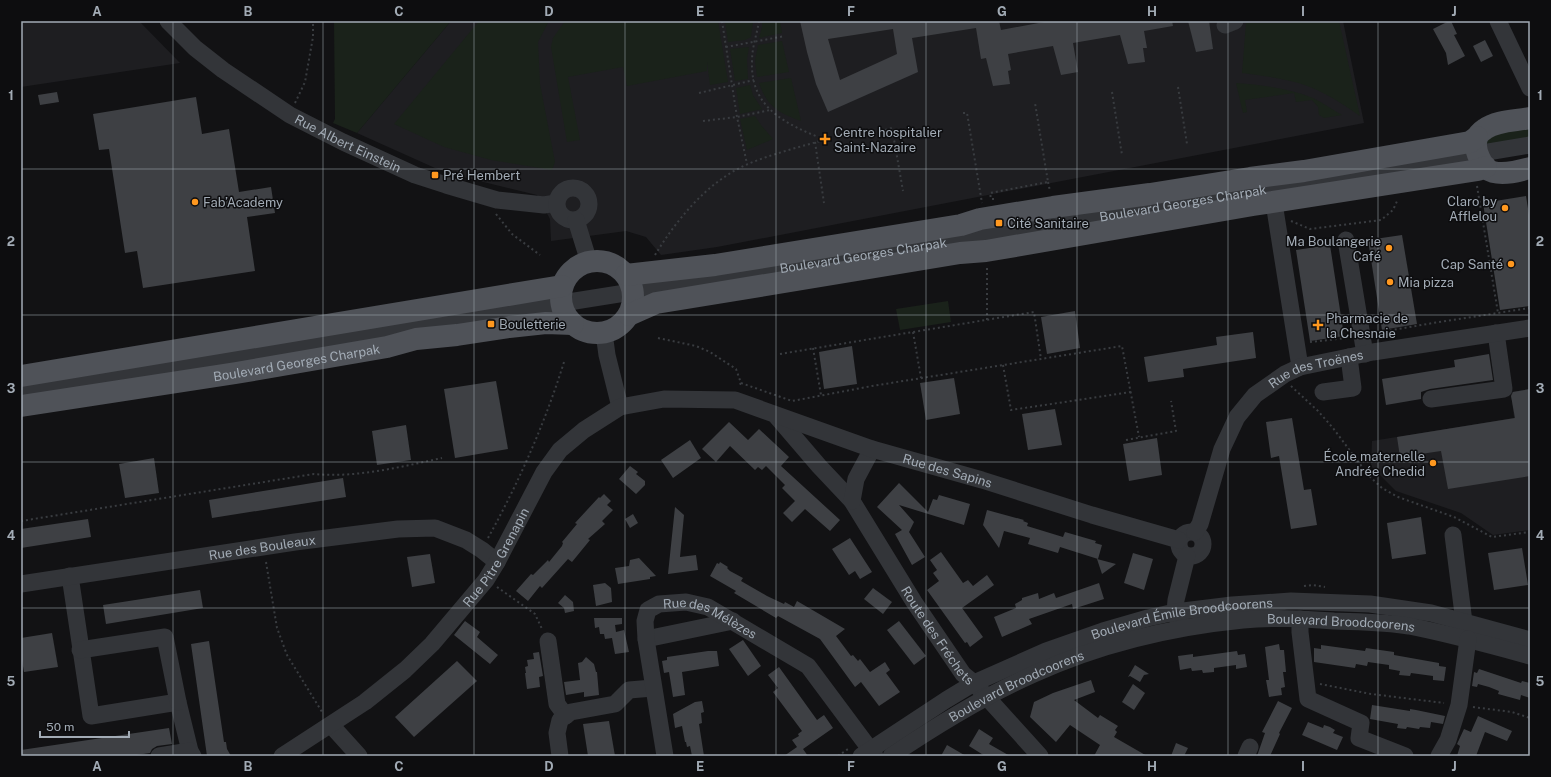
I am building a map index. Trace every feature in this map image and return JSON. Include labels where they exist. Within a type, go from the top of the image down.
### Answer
[{"type":"main road","points":[[1529,168],[1501,173],[1492,171],[1479,160],[1484,129],[1492,125],[1530,118]]},
{"type":"main road","name":"Boulevard Georges Charpak","points":[[629,284],[715,265],[962,225],[980,220],[1053,207],[1304,171],[1470,142],[1479,160],[1478,170],[986,251],[960,253],[711,293],[656,303],[629,314]]},
{"type":"main road","points":[[599,261],[609,263],[618,268],[629,284],[633,304],[629,314],[622,323],[614,329],[604,333],[593,334],[582,330],[573,324],[566,316],[558,298],[568,275],[578,267],[589,262],[599,261]]},
{"type":"main road","name":"Boulevard Georges Charpak","points":[[21,376],[558,298]]},
{"type":"main road","name":"Boulevard Georges Charpak","points":[[21,406],[236,373],[387,347],[416,339],[457,336],[509,327],[546,323],[573,324]]},
{"type":"street","name":"Rue Albert Einstein","points":[[168,21],[195,48],[223,70],[290,115],[343,142],[415,175],[496,206],[544,205],[556,203]]},
{"type":"street","points":[[1498,21],[1530,88]]},
{"type":"street","name":"Boulevard Georges Charpak","points":[[1479,160],[1530,145]]},
{"type":"street","points":[[574,188],[583,191],[588,199],[588,210],[585,215],[576,220],[571,220],[562,216],[557,208],[557,198],[564,190],[574,188]]},
{"type":"street","points":[[1274,203],[1300,367]]},
{"type":"street","points":[[576,220],[589,262]]},
{"type":"street","points":[[1323,392],[1353,388],[1357,355],[1362,336],[1346,240]]},
{"type":"street","name":"Boulevard Georges Charpak","points":[[558,298],[629,284]]},
{"type":"street","points":[[21,391],[558,298]]},
{"type":"street","name":"Rue des Troënes","points":[[1195,532],[1200,524],[1222,449],[1237,416],[1255,395],[1281,377],[1300,367],[1357,355],[1530,328]]},
{"type":"street","points":[[604,333],[607,355],[620,407]]},
{"type":"street","points":[[1431,399],[1504,389],[1496,333]]},
{"type":"street","name":"Rue Pitre Grenapin","points":[[282,756],[365,702],[405,670],[432,644],[486,580],[544,472],[560,450],[584,430],[620,407],[664,399],[722,399]]},
{"type":"street","name":"Rue des Sapins","points":[[722,399],[735,400],[872,449],[982,480],[1092,515],[1179,540]]},
{"type":"street","name":"Route des Fréchets","points":[[776,415],[819,466],[852,501],[914,602],[963,674],[1040,756]]},
{"type":"street","points":[[802,445],[810,427]]},
{"type":"street","points":[[852,501],[856,479],[872,449]]},
{"type":"street","name":"Rue des Bouleaux","points":[[21,584],[263,547],[398,529],[435,528],[466,540],[497,562]]},
{"type":"street","points":[[1188,532],[1195,532],[1202,538],[1203,546],[1195,555],[1187,556],[1179,548],[1179,540],[1181,536],[1188,532]]},
{"type":"street","points":[[1453,535],[1464,622]]},
{"type":"street","points":[[1181,629],[1175,612],[1176,600],[1187,556]]},
{"type":"street","points":[[70,576],[91,716],[178,702]]},
{"type":"street","name":"Boulevard Émile Broodcoorens","points":[[869,754],[974,684],[1046,651],[1103,631],[1175,612],[1232,605],[1298,601],[1370,604],[1431,613],[1530,640]]},
{"type":"street","name":"Rue des Mélèzes","points":[[665,756],[653,688],[645,621],[648,610],[659,604],[686,602],[708,606],[808,666],[869,754]]},
{"type":"street","points":[[1300,619],[1300,632],[1308,699],[1360,723],[1359,738],[1405,756]]},
{"type":"street","name":"Boulevard Broodcoorens","points":[[891,756],[933,728],[986,698],[1035,674],[1101,648],[1151,634],[1181,629],[1244,620],[1300,619],[1390,624],[1468,639],[1530,656]]},
{"type":"street","points":[[646,639],[733,621]]},
{"type":"street","points":[[80,650],[165,637],[178,702],[192,753],[159,756]]},
{"type":"street","points":[[1439,756],[1448,740],[1459,705],[1468,639]]},
{"type":"street","points":[[548,641],[557,704],[566,716]]},
{"type":"street","points":[[560,756],[557,734],[560,720],[571,712],[615,704],[629,690],[653,688]]},
{"type":"street","points":[[331,725],[359,756]]},
{"type":"path","points":[[289,102],[294,106],[305,82],[313,37],[313,21]]},
{"type":"path","points":[[722,21],[737,117],[747,164]]},
{"type":"path","points":[[655,256],[672,229],[702,194],[730,174],[747,164],[824,140],[784,122],[761,100],[754,80],[752,62],[759,21]]},
{"type":"path","points":[[726,47],[785,36]]},
{"type":"path","points":[[699,93],[754,80]]},
{"type":"path","points":[[1178,87],[1187,144]]},
{"type":"path","points":[[1112,92],[1122,155]]},
{"type":"path","points":[[1034,103],[1051,192],[1043,193]]},
{"type":"path","points":[[703,121],[737,117],[770,110]]},
{"type":"path","points":[[963,113],[967,113],[982,203]]},
{"type":"path","points":[[885,130],[892,128],[903,191]]},
{"type":"path","points":[[815,142],[824,203]]},
{"type":"path","points":[[1479,160],[1498,313]]},
{"type":"path","points":[[999,198],[991,199],[990,193],[1048,182]]},
{"type":"path","points":[[1290,220],[1310,229],[1381,220],[1393,210],[1398,198]]},
{"type":"path","points":[[496,206],[512,234],[540,255]]},
{"type":"path","points":[[987,267],[987,320]]},
{"type":"path","points":[[1296,344],[1362,336],[1530,308]]},
{"type":"path","points":[[780,354],[1034,312],[1041,359]]},
{"type":"path","points":[[913,332],[921,378]]},
{"type":"path","points":[[658,338],[696,346],[710,352],[736,368],[741,383]]},
{"type":"path","points":[[741,383],[792,400],[1122,346],[1139,437]]},
{"type":"path","points":[[813,348],[821,395]]},
{"type":"path","points":[[482,550],[510,498],[552,400],[564,362]]},
{"type":"path","points":[[1003,366],[1011,410],[1131,392]]},
{"type":"path","points":[[1281,377],[1318,411],[1341,437],[1369,476],[1382,488],[1398,497],[1454,516],[1492,537],[1530,532]]},
{"type":"path","points":[[722,399],[741,383]]},
{"type":"path","points":[[1126,440],[1176,431],[1171,401]]},
{"type":"path","points":[[21,521],[314,474],[329,475],[374,472],[442,458]]},
{"type":"path","points":[[263,547],[277,628],[287,655],[331,725]]},
{"type":"path","points":[[486,580],[535,614],[548,641]]},
{"type":"path","points":[[1306,681],[1371,694],[1512,712],[1530,718]]},
{"type":"shaded area","points":[[21,21],[139,21],[180,63],[21,87]]},
{"type":"shaded area","points":[[334,21],[451,21],[357,133],[333,123],[335,119]]},
{"type":"shaded area","name":"Centre hospitalier Saint-Nazaire","points":[[451,21],[1343,21],[1364,123],[717,247],[661,255],[646,237],[626,231],[551,241],[550,219],[537,195],[463,177],[435,168],[357,133]]},
{"type":"shaded area","points":[[479,21],[549,21],[538,42],[540,84],[555,162],[552,170],[491,160],[444,147],[394,124]]},
{"type":"shaded area","points":[[565,21],[718,21],[728,82],[710,85],[707,62],[707,71],[627,86],[623,67],[568,77],[580,140],[567,142],[551,47],[553,38]]},
{"type":"shaded area","points":[[725,21],[753,21],[751,37],[745,40],[728,42]]},
{"type":"shaded area","points":[[762,21],[780,21],[782,33],[759,38]]},
{"type":"shaded area","points":[[1301,21],[1339,21],[1360,116],[1329,96],[1305,85],[1242,73],[1246,23],[1289,23]]},
{"type":"shaded area","points":[[782,41],[789,72],[757,77],[755,61],[758,45]]},
{"type":"shaded area","points":[[749,47],[747,60],[748,79],[735,81],[730,49]]},
{"type":"shaded area","points":[[791,78],[801,121],[780,112],[775,108],[766,98],[759,83]]},
{"type":"shaded area","points":[[1236,83],[1285,89],[1313,98],[1342,115],[1324,118],[1319,115],[1318,107],[1312,100],[1296,102],[1294,93],[1245,100],[1247,112],[1243,113]]},
{"type":"shaded area","points":[[750,85],[753,95],[762,109],[740,114],[736,88]]},
{"type":"shaded area","points":[[755,116],[773,139],[747,150],[740,119]]},
{"type":"shaded area","points":[[1530,126],[1530,140],[1484,147],[1487,141],[1497,133],[1510,129]]},
{"type":"shaded area","points":[[948,301],[951,322],[900,330],[896,309]]},
{"type":"shaded area","points":[[1530,389],[1530,530],[1493,535],[1461,513],[1396,491],[1371,466],[1372,441],[1514,418],[1511,392]]},
{"type":"building","points":[[800,21],[999,21],[1001,30],[1044,21],[1172,21],[1173,26],[1144,31],[1147,48],[1143,48],[1145,62],[1128,64],[1120,35],[1073,43],[1078,72],[1061,75],[1053,46],[1008,54],[1011,70],[1008,71],[1010,84],[993,86],[986,58],[981,59],[976,28],[912,38],[918,72],[828,112],[816,84]],"holes":[[[893,29],[897,54],[840,80],[828,39]]]},
{"type":"building","points":[[1188,21],[1209,21],[1213,49],[1196,52]]},
{"type":"building","points":[[1451,21],[1457,34],[1454,35],[1465,56],[1448,65],[1446,53],[1433,29]]},
{"type":"building","points":[[1485,40],[1493,56],[1481,62],[1473,46]]},
{"type":"building","points":[[57,92],[59,102],[40,105],[38,95]]},
{"type":"building","name":"Fab’Academy","points":[[196,97],[202,134],[229,129],[239,192],[271,187],[275,213],[247,217],[255,271],[143,288],[137,251],[125,253],[109,149],[99,150],[93,114]]},
{"type":"building","name":"Cap Santé","points":[[1526,196],[1530,221],[1530,306],[1500,310],[1483,203]]},
{"type":"building","points":[[1402,235],[1417,324],[1382,330],[1368,240]]},
{"type":"building","points":[[1330,245],[1344,336],[1310,341],[1296,250]]},
{"type":"building","points":[[1075,311],[1080,348],[1047,354],[1041,317]]},
{"type":"building","points":[[1253,332],[1256,358],[1183,369],[1184,377],[1148,382],[1144,357],[1217,345],[1216,337]]},
{"type":"building","points":[[852,346],[857,384],[824,389],[819,352]]},
{"type":"building","points":[[1489,354],[1493,380],[1430,389],[1421,392],[1421,399],[1386,405],[1382,379],[1455,367],[1454,360]]},
{"type":"building","points":[[954,378],[960,414],[926,420],[920,383]]},
{"type":"building","points":[[496,381],[508,449],[455,458],[444,389]]},
{"type":"building","points":[[1530,389],[1530,476],[1448,489],[1441,451],[1400,457],[1397,437],[1515,418],[1511,396],[1513,392]]},
{"type":"building","points":[[1055,409],[1062,445],[1028,450],[1022,414]]},
{"type":"building","points":[[1292,418],[1304,490],[1311,489],[1317,525],[1291,529],[1279,456],[1271,458],[1266,422]]},
{"type":"building","points":[[729,422],[748,440],[759,429],[789,457],[781,466],[840,520],[830,531],[805,509],[792,522],[783,513],[795,501],[782,488],[785,485],[766,466],[762,470],[758,467],[755,470],[730,446],[716,462],[702,449]]},
{"type":"building","points":[[406,425],[411,460],[377,465],[372,431]]},
{"type":"building","points":[[1157,438],[1162,475],[1129,481],[1123,444]]},
{"type":"building","points":[[690,440],[701,458],[673,478],[661,460]]},
{"type":"building","points":[[154,458],[159,493],[125,498],[119,464]]},
{"type":"building","points":[[630,466],[638,472],[636,474],[645,481],[645,485],[636,494],[619,479]]},
{"type":"building","points":[[343,478],[346,497],[212,518],[209,500]]},
{"type":"building","points":[[899,483],[928,512],[933,499],[937,500],[939,495],[970,504],[964,525],[899,505],[914,522],[909,532],[925,557],[912,565],[895,534],[902,530],[877,507]]},
{"type":"building","points":[[604,494],[611,501],[607,505],[613,510],[602,521],[605,524],[588,539],[590,540],[572,562],[568,559],[542,588],[540,586],[528,601],[516,591],[531,574],[533,575],[548,560],[549,562],[562,546],[562,542],[577,524],[575,523],[599,497],[600,498]]},
{"type":"building","points":[[675,507],[684,515],[680,557],[696,555],[698,570],[668,574]]},
{"type":"building","points":[[987,510],[1024,520],[1023,521],[1028,523],[1027,526],[1063,537],[1065,532],[1096,541],[1095,543],[1102,545],[1098,559],[1060,547],[1058,553],[1028,544],[1030,538],[1004,531],[999,548],[983,525]]},
{"type":"building","points":[[633,514],[638,523],[630,528],[625,519]]},
{"type":"building","points":[[1421,517],[1426,554],[1392,559],[1387,523]]},
{"type":"building","points":[[88,519],[91,537],[21,548],[21,529]]},
{"type":"building","points":[[850,538],[872,572],[860,579],[855,571],[849,575],[832,549]]},
{"type":"building","points":[[1522,548],[1528,585],[1494,590],[1488,553]]},
{"type":"building","points":[[941,552],[963,583],[968,580],[973,586],[987,575],[994,585],[962,608],[983,637],[970,647],[967,642],[965,643],[927,590],[939,581],[933,573],[937,570],[930,560]]},
{"type":"building","points":[[1133,553],[1153,559],[1144,590],[1124,583]]},
{"type":"building","points":[[430,554],[435,583],[412,587],[407,557]]},
{"type":"building","points":[[639,558],[656,576],[650,577],[650,579],[618,584],[615,568],[629,566],[630,560]]},
{"type":"building","points":[[1097,559],[1116,564],[1102,574]]},
{"type":"building","points":[[720,562],[728,567],[727,568],[730,571],[743,578],[741,581],[767,596],[784,604],[785,602],[794,607],[797,601],[845,629],[836,636],[851,656],[853,655],[858,661],[860,659],[870,672],[885,662],[890,670],[886,673],[900,692],[879,706],[861,682],[855,687],[820,639],[778,616],[776,618],[734,593],[736,591],[710,576],[717,563],[719,564]]},
{"type":"building","points":[[605,583],[611,588],[612,602],[596,606],[593,585]]},
{"type":"building","points":[[1099,583],[1104,599],[1073,609],[1072,604],[1029,619],[1032,624],[1002,637],[994,617],[1016,608],[1015,604],[1022,600],[1022,598],[1038,593],[1039,599],[1054,593],[1056,598]]},
{"type":"building","points":[[873,588],[892,602],[883,614],[864,599]]},
{"type":"building","points":[[200,590],[203,608],[106,624],[103,605]]},
{"type":"building","points":[[565,595],[573,602],[574,611],[565,613],[564,608],[558,603]]},
{"type":"building","points":[[594,618],[622,618],[622,624],[615,625],[616,632],[624,630],[629,652],[615,654],[612,638],[605,639],[604,634],[600,634],[599,627],[595,628]]},
{"type":"building","points":[[465,621],[480,632],[477,637],[498,655],[490,664],[454,635]]},
{"type":"building","points":[[899,621],[926,656],[914,665],[887,630]]},
{"type":"building","points":[[52,633],[58,667],[24,672],[21,655],[21,638]]},
{"type":"building","points":[[743,640],[761,666],[748,676],[729,649]]},
{"type":"building","points":[[209,641],[224,742],[226,742],[227,749],[231,756],[207,756],[191,644]]},
{"type":"building","points":[[1279,644],[1280,650],[1284,650],[1286,672],[1283,672],[1285,687],[1281,688],[1282,695],[1269,697],[1266,680],[1269,680],[1265,647]]},
{"type":"building","points":[[1321,645],[1365,651],[1366,648],[1394,652],[1394,655],[1439,663],[1439,666],[1446,667],[1444,681],[1433,680],[1433,676],[1411,673],[1410,676],[1399,675],[1400,671],[1389,669],[1389,665],[1368,662],[1367,666],[1356,664],[1355,668],[1314,662],[1314,648],[1321,649]]},
{"type":"building","points":[[717,651],[719,666],[682,672],[685,695],[673,697],[669,672],[664,673],[662,661],[667,660],[667,657]]},
{"type":"building","points":[[1237,651],[1238,655],[1245,654],[1247,667],[1236,669],[1236,665],[1214,668],[1214,672],[1203,673],[1202,670],[1192,671],[1191,668],[1180,670],[1178,656],[1193,654],[1193,657]]},
{"type":"building","points":[[539,652],[543,676],[539,677],[540,687],[527,689],[525,667],[528,666],[527,660],[534,659],[533,653]]},
{"type":"building","points":[[586,657],[594,664],[597,672],[599,695],[584,697],[584,692],[566,695],[564,682],[580,680],[578,663],[582,662]]},
{"type":"building","points":[[457,661],[477,681],[414,737],[395,717]]},
{"type":"building","points":[[1135,665],[1149,674],[1144,675],[1140,682],[1130,676],[1128,677]]},
{"type":"building","points":[[779,667],[817,720],[824,715],[833,728],[803,749],[808,756],[784,756],[797,747],[792,740],[799,736],[798,734],[802,731],[773,692],[778,688],[768,675]]},
{"type":"building","points":[[1479,669],[1521,683],[1522,681],[1530,683],[1530,698],[1521,695],[1520,700],[1498,694],[1499,691],[1489,687],[1478,684],[1477,687],[1472,686],[1474,672],[1477,673]]},
{"type":"building","points":[[1091,680],[1095,692],[1074,700],[1098,718],[1100,715],[1118,726],[1115,730],[1117,732],[1114,737],[1147,756],[1094,756],[1100,745],[1070,725],[1056,742],[1030,717],[1034,702],[1053,693]]},
{"type":"building","points":[[1133,684],[1145,693],[1134,710],[1122,702]]},
{"type":"building","points":[[702,701],[704,712],[701,713],[702,723],[699,724],[704,756],[692,756],[690,746],[687,747],[685,742],[682,726],[675,728],[673,714],[695,702]]},
{"type":"building","points":[[1278,701],[1292,708],[1279,733],[1280,734],[1270,756],[1257,756],[1265,733],[1262,732]]},
{"type":"building","points":[[1372,705],[1410,711],[1410,709],[1445,716],[1443,724],[1431,722],[1430,728],[1397,728],[1398,724],[1370,719]]},
{"type":"building","points":[[1478,716],[1512,731],[1507,741],[1485,732],[1476,756],[1457,756],[1460,746],[1457,744],[1464,729],[1471,732]]},
{"type":"building","points":[[609,721],[615,756],[588,756],[583,724]]},
{"type":"building","points":[[1308,722],[1323,728],[1324,725],[1330,727],[1335,730],[1333,733],[1343,737],[1337,750],[1302,735]]},
{"type":"building","points":[[169,728],[172,744],[157,746],[152,749],[150,753],[130,756],[21,756],[21,750]]},
{"type":"building","points":[[979,729],[993,738],[989,744],[1010,756],[985,756],[969,746]]},
{"type":"building","points":[[1176,743],[1188,748],[1184,756],[1171,756]]},
{"type":"building","points":[[947,745],[966,756],[941,756]]},
{"type":"place","name":"Centre hospitalier Saint-Nazaire","points":[[825,139]]},
{"type":"place","name":"Pré Hembert","points":[[435,175]]},
{"type":"place","name":"Fab’Academy","points":[[195,202]]},
{"type":"place","name":"Claro by Afflelou","points":[[1505,208]]},
{"type":"place","name":"Cité Sanitaire","points":[[999,223]]},
{"type":"place","name":"Ma Boulangerie Café","points":[[1389,248]]},
{"type":"place","name":"Cap Santé","points":[[1511,264]]},
{"type":"place","name":"Mia pizza","points":[[1390,282]]},
{"type":"place","name":"Bouletterie","points":[[491,324]]},
{"type":"place","name":"Pharmacie de la Chesnaie","points":[[1318,325]]},
{"type":"place","name":"École maternelle Andrée Chedid","points":[[1433,463]]}]
